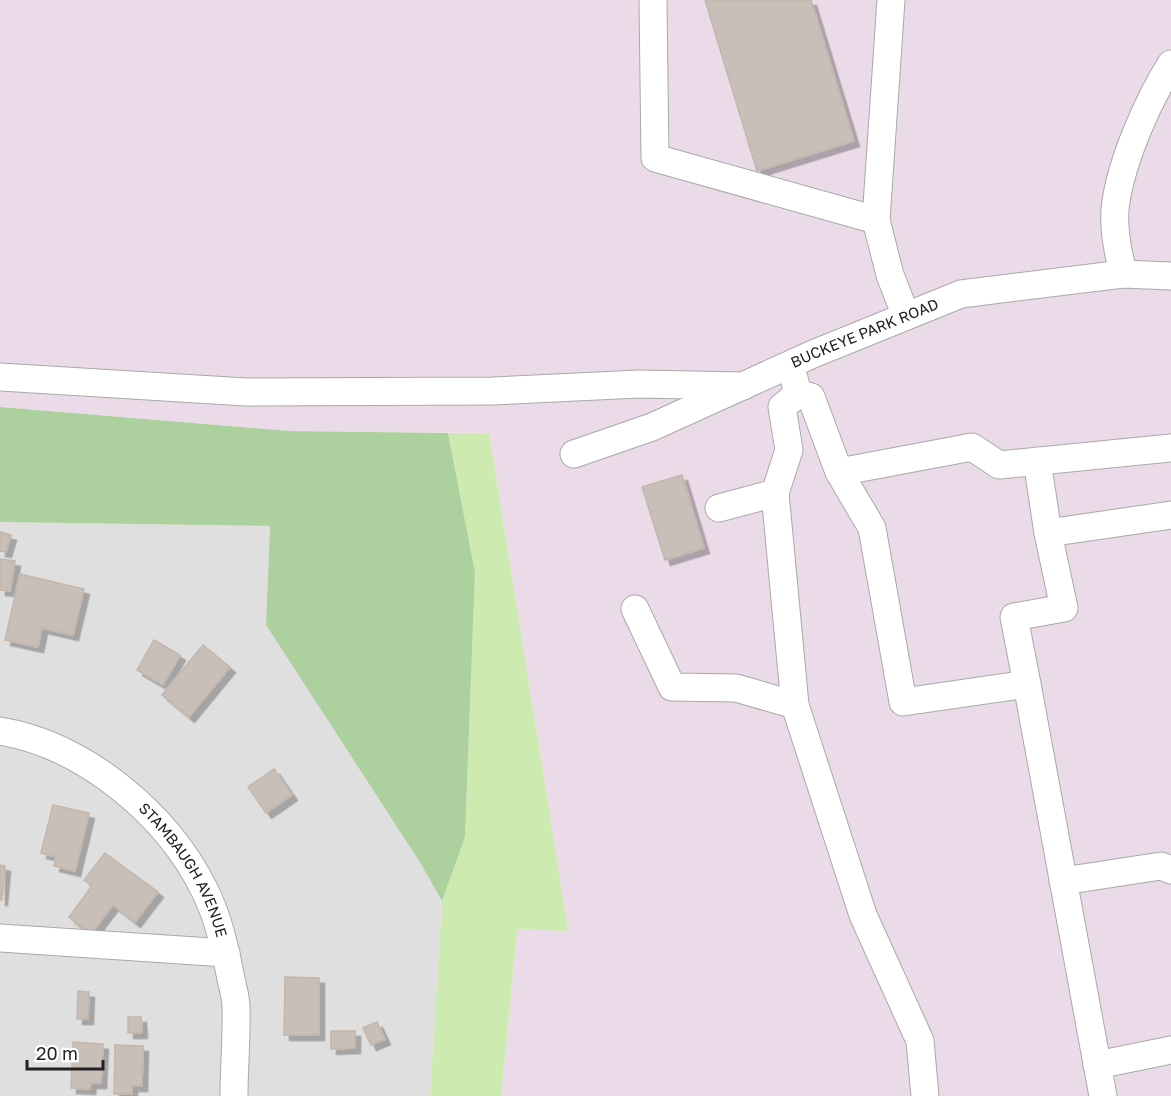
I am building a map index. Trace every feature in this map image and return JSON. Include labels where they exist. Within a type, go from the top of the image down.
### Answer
[{"type":"street","points":[[653,0],[655,158],[876,220]]},
{"type":"street","points":[[891,0],[876,220],[890,275],[906,316]]},
{"type":"street","points":[[1123,274],[1116,240],[1115,202],[1128,154],[1161,80],[1171,64]]},
{"type":"street","name":"BUCKEYE PARK ROAD","points":[[574,454],[652,427],[790,365],[961,294],[1123,274],[1171,276]]},
{"type":"street","points":[[790,365],[798,394]]},
{"type":"street","points":[[0,377],[246,392],[493,391],[639,384],[743,386]]},
{"type":"street","points":[[798,394],[811,397],[839,472],[872,528],[903,702],[1027,684]]},
{"type":"street","points":[[798,394],[782,407],[789,450],[775,493],[795,705],[862,915],[920,1041],[925,1096]]},
{"type":"street","points":[[839,472],[972,447],[999,465],[1171,448]]},
{"type":"street","points":[[1037,461],[1048,533],[1064,608],[1014,617],[1103,1096]]},
{"type":"street","points":[[719,508],[775,493]]},
{"type":"street","points":[[1048,533],[1171,515]]},
{"type":"street","points":[[636,609],[672,687],[736,688],[795,705]]},
{"type":"street","name":"STAMBAUGH AVENUE","points":[[0,732],[12,733],[52,747],[92,767],[151,814],[180,850],[206,891],[226,953],[236,1004],[234,1096]]},
{"type":"street","points":[[1063,881],[1161,866],[1171,870]]},
{"type":"street","points":[[0,938],[226,953]]},
{"type":"street","points":[[1097,1065],[1171,1050]]},
{"type":"shaded area","points":[[0,0],[1171,0],[1171,1096],[501,1096],[517,929],[567,931],[489,433],[289,431],[0,407]]},
{"type":"shaded area","points":[[0,522],[270,526],[266,625],[421,864],[442,901],[430,1096],[0,1096]]},
{"type":"green space","points":[[0,407],[289,431],[448,433],[475,572],[465,837],[442,901],[421,864],[266,625],[270,526],[0,522]]},
{"type":"green space","points":[[448,433],[489,433],[568,931],[517,929],[501,1096],[430,1096],[442,901],[465,837],[475,572]]},
{"type":"building","points":[[705,0],[811,0],[854,141],[757,171]]},
{"type":"building","points":[[682,475],[704,548],[665,560],[642,487]]},
{"type":"building","points":[[0,532],[11,535],[6,552],[0,551]]},
{"type":"building","points":[[0,559],[15,561],[10,591],[0,590]]},
{"type":"building","points":[[20,574],[84,589],[73,635],[42,628],[38,647],[5,640]]},
{"type":"building","points":[[154,640],[180,655],[163,685],[137,670]]},
{"type":"building","points":[[203,645],[230,667],[189,717],[162,695]]},
{"type":"building","points":[[274,769],[292,795],[266,813],[248,787]]},
{"type":"building","points":[[53,805],[89,813],[75,871],[54,866],[56,857],[41,853]]},
{"type":"building","points":[[105,853],[158,892],[135,922],[113,905],[91,934],[69,917],[92,886],[84,880]]},
{"type":"building","points":[[0,865],[5,866],[2,900],[0,900]]},
{"type":"building","points":[[285,977],[319,978],[319,1035],[284,1035]]},
{"type":"building","points":[[78,991],[89,992],[88,1019],[77,1019]]},
{"type":"building","points":[[128,1017],[141,1017],[142,1033],[128,1033]]},
{"type":"building","points":[[377,1022],[385,1039],[371,1045],[363,1028]]},
{"type":"building","points":[[331,1031],[355,1031],[355,1048],[331,1049]]},
{"type":"building","points":[[73,1042],[103,1044],[101,1083],[91,1083],[90,1089],[71,1088]]},
{"type":"building","points":[[115,1045],[143,1046],[142,1086],[132,1086],[132,1094],[114,1094]]}]
